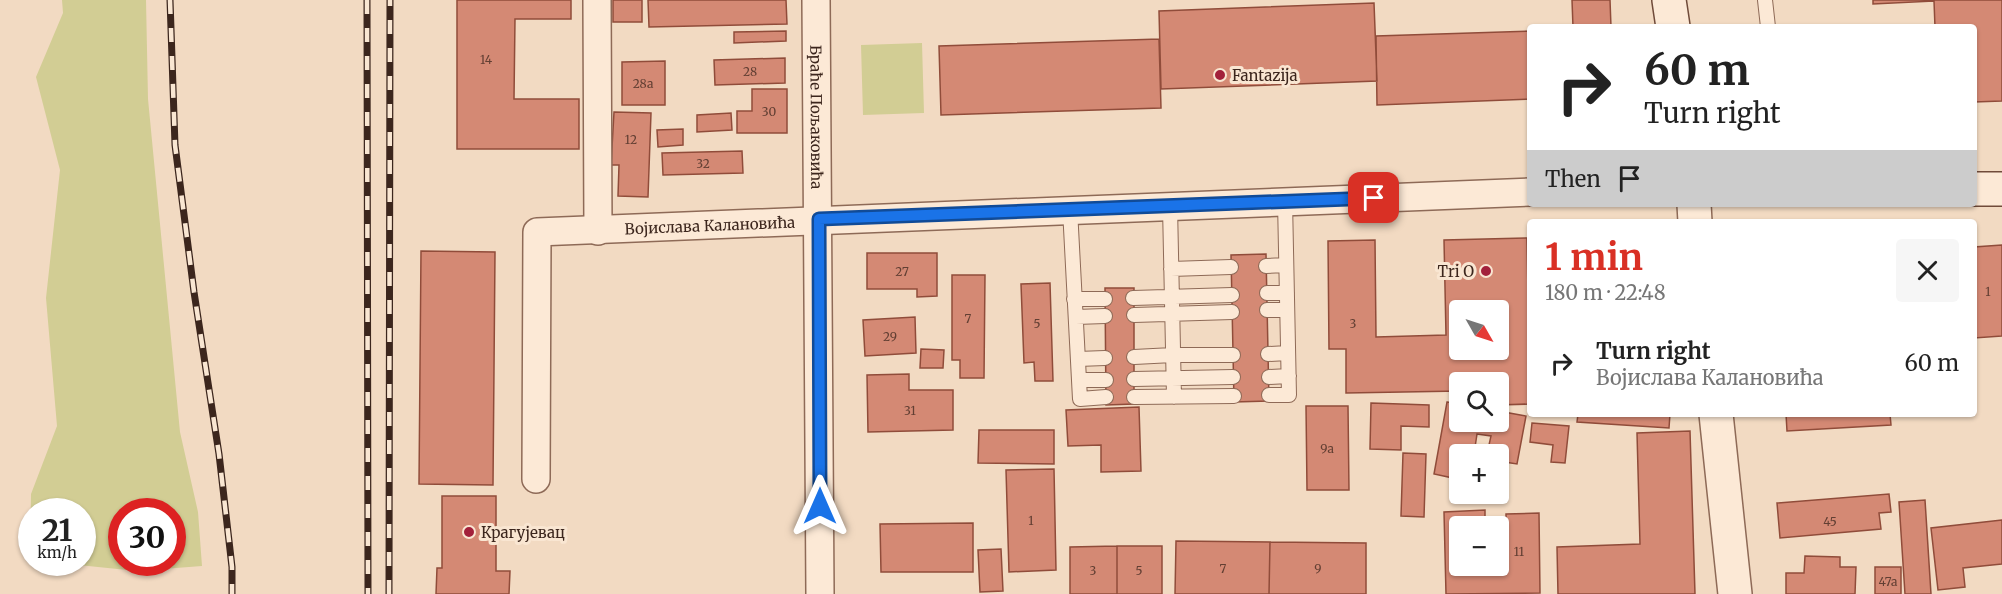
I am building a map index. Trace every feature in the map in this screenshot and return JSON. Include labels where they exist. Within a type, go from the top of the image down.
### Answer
[{"type":"street","points":[[597,0],[598,231]]},
{"type":"street","name":"Браће Пољаковића","points":[[816,0],[820,594]]},
{"type":"street","points":[[1669,0],[1672,24]]},
{"type":"street","points":[[1977,189],[2002,189]]},
{"type":"street","name":"Војислава Калановића","points":[[536,479],[537,232],[1527,192]]},
{"type":"street","points":[[1716,417],[1735,594]]},
{"type":"lane","points":[[1766,0],[1768,24]]},
{"type":"lane","points":[[1269,395],[1289,395],[1285,201]]},
{"type":"lane","points":[[1170,206],[1174,397]]},
{"type":"lane","points":[[1070,209],[1080,399],[1106,398]]},
{"type":"lane","points":[[1266,266],[1286,265]]},
{"type":"lane","points":[[1171,269],[1231,267]]},
{"type":"lane","points":[[1267,293],[1287,292]]},
{"type":"lane","points":[[1133,298],[1232,295]]},
{"type":"lane","points":[[1074,299],[1105,299]]},
{"type":"lane","points":[[1267,310],[1287,310]]},
{"type":"lane","points":[[1134,315],[1232,312]]},
{"type":"lane","points":[[1076,317],[1105,316]]},
{"type":"lane","points":[[1268,354],[1288,353]]},
{"type":"lane","points":[[1134,357],[1173,354],[1233,355]]},
{"type":"lane","points":[[1078,359],[1106,358]]},
{"type":"lane","points":[[1269,377],[1289,376]]},
{"type":"lane","points":[[1134,379],[1233,377]]},
{"type":"lane","points":[[1079,380],[1106,380]]},
{"type":"lane","points":[[1134,397],[1234,396]]},
{"type":"shaded area","points":[[62,0],[146,0],[148,99],[180,432],[198,512],[202,566],[186,567],[186,498],[108,498],[108,568],[96,567],[96,498],[31,498],[57,426],[46,298],[60,170],[36,77],[63,13]]},
{"type":"shaded area","points":[[922,43],[924,113],[863,115],[861,45]]},
{"type":"building","points":[[457,0],[571,0],[571,19],[515,19],[514,99],[579,99],[579,149],[457,149]]},
{"type":"building","points":[[613,0],[642,0],[642,22],[613,22]]},
{"type":"building","points":[[648,0],[786,0],[787,24],[649,27]]},
{"type":"building","points":[[1572,0],[1610,0],[1611,24],[1573,24]]},
{"type":"building","points":[[1873,0],[2002,0],[2002,101],[1977,102],[1977,24],[1935,24],[1934,1],[1873,4]]},
{"type":"building","points":[[1374,3],[1377,81],[1161,89],[1159,11]]},
{"type":"building","points":[[786,31],[786,41],[734,43],[734,32]]},
{"type":"building","points":[[1527,31],[1527,99],[1377,105],[1376,36]]},
{"type":"building","points":[[1159,39],[1161,108],[941,115],[939,46]]},
{"type":"building","points":[[785,58],[785,83],[715,85],[714,60]]},
{"type":"building","points":[[665,61],[665,105],[622,105],[622,62]]},
{"type":"building","points":[[752,89],[787,89],[787,133],[737,133],[737,111],[752,111]]},
{"type":"building","points":[[614,112],[651,113],[648,197],[618,196],[619,165],[611,165]]},
{"type":"building","points":[[731,113],[732,130],[697,132],[697,115]]},
{"type":"building","points":[[683,129],[683,145],[658,147],[657,130]]},
{"type":"building","points":[[742,151],[743,173],[663,175],[662,153]]},
{"type":"building","points":[[1527,238],[1527,404],[1509,405],[1509,372],[1449,372],[1449,391],[1346,393],[1346,349],[1329,349],[1328,241],[1375,240],[1376,337],[1446,335],[1444,240]]},
{"type":"building","points":[[2002,245],[2002,336],[1977,338],[1977,247]]},
{"type":"building","points":[[421,251],[495,252],[493,485],[419,484]]},
{"type":"building","points":[[867,253],[937,253],[937,296],[917,297],[917,289],[867,289]]},
{"type":"building","points":[[1266,254],[1269,401],[1234,402],[1231,255]]},
{"type":"building","points":[[952,275],[985,275],[984,378],[960,378],[960,360],[952,360]]},
{"type":"building","points":[[1050,283],[1053,381],[1035,381],[1034,362],[1024,363],[1021,284]]},
{"type":"building","points":[[1105,288],[1134,288],[1134,404],[1106,405]]},
{"type":"building","points":[[915,317],[916,353],[865,356],[863,320]]},
{"type":"building","points":[[921,349],[944,350],[943,368],[920,368]]},
{"type":"building","points":[[909,374],[909,390],[953,390],[953,430],[868,432],[867,375]]},
{"type":"building","points":[[1447,402],[1449,402],[1449,432],[1509,432],[1509,413],[1526,416],[1517,464],[1509,463],[1509,444],[1489,444],[1491,436],[1477,434],[1476,444],[1449,444],[1449,477],[1434,474]]},
{"type":"building","points":[[1371,403],[1429,405],[1429,427],[1401,426],[1401,450],[1370,449]]},
{"type":"building","points":[[1306,406],[1348,406],[1349,490],[1307,490]]},
{"type":"building","points":[[1139,407],[1141,471],[1101,472],[1101,445],[1068,446],[1066,410]]},
{"type":"building","points":[[1578,417],[1670,417],[1669,428],[1577,422]]},
{"type":"building","points":[[1786,417],[1890,417],[1891,425],[1787,431]]},
{"type":"building","points":[[1532,423],[1569,426],[1565,463],[1551,462],[1553,445],[1530,442]]},
{"type":"building","points":[[979,430],[1054,430],[1054,464],[978,463]]},
{"type":"building","points":[[1690,431],[1695,594],[1558,594],[1557,547],[1640,544],[1637,433]]},
{"type":"building","points":[[1403,453],[1426,454],[1424,517],[1401,516]]},
{"type":"building","points":[[1054,469],[1056,570],[1009,572],[1006,470]]},
{"type":"building","points":[[1889,494],[1891,512],[1879,513],[1881,529],[1780,538],[1777,503]]},
{"type":"building","name":"Крагујевац","points":[[442,496],[496,496],[496,571],[510,571],[509,594],[436,594],[437,568],[442,568]]},
{"type":"building","points":[[1925,500],[1931,594],[1905,594],[1899,502]]},
{"type":"building","points":[[1485,510],[1485,516],[1449,516],[1449,576],[1509,576],[1509,516],[1506,514],[1539,513],[1540,593],[1446,594],[1444,512]]},
{"type":"building","points":[[2002,520],[2002,564],[1963,568],[1965,587],[1938,590],[1931,528]]},
{"type":"building","points":[[973,523],[973,572],[881,572],[880,524]]},
{"type":"building","points":[[1176,541],[1270,542],[1269,594],[1175,594]]},
{"type":"building","points":[[1270,542],[1366,543],[1366,594],[1269,594]]},
{"type":"building","points":[[1117,546],[1162,546],[1162,594],[1117,594]]},
{"type":"building","points":[[1117,546],[1117,594],[1070,594],[1070,547]]},
{"type":"building","points":[[1001,549],[1003,591],[980,592],[978,550]]},
{"type":"building","points":[[1805,556],[1840,557],[1840,567],[1856,567],[1855,594],[1786,594],[1786,573],[1804,573]]},
{"type":"building","points":[[1875,567],[1901,567],[1901,594],[1875,594]]},
{"type":"railway","points":[[170,0],[175,145],[194,292],[219,454],[232,567],[232,594]]},
{"type":"railway","points":[[367,0],[368,594]]},
{"type":"railway","points":[[389,594],[390,0]]},
{"type":"place","name":"Fantazija","points":[[1220,75]]},
{"type":"place","name":"Tri O","points":[[1486,271]]},
{"type":"place","name":"Крагујевац","points":[[469,532]]},
{"type":"route","points":[[820,506],[819,219],[1374,198]]}]
